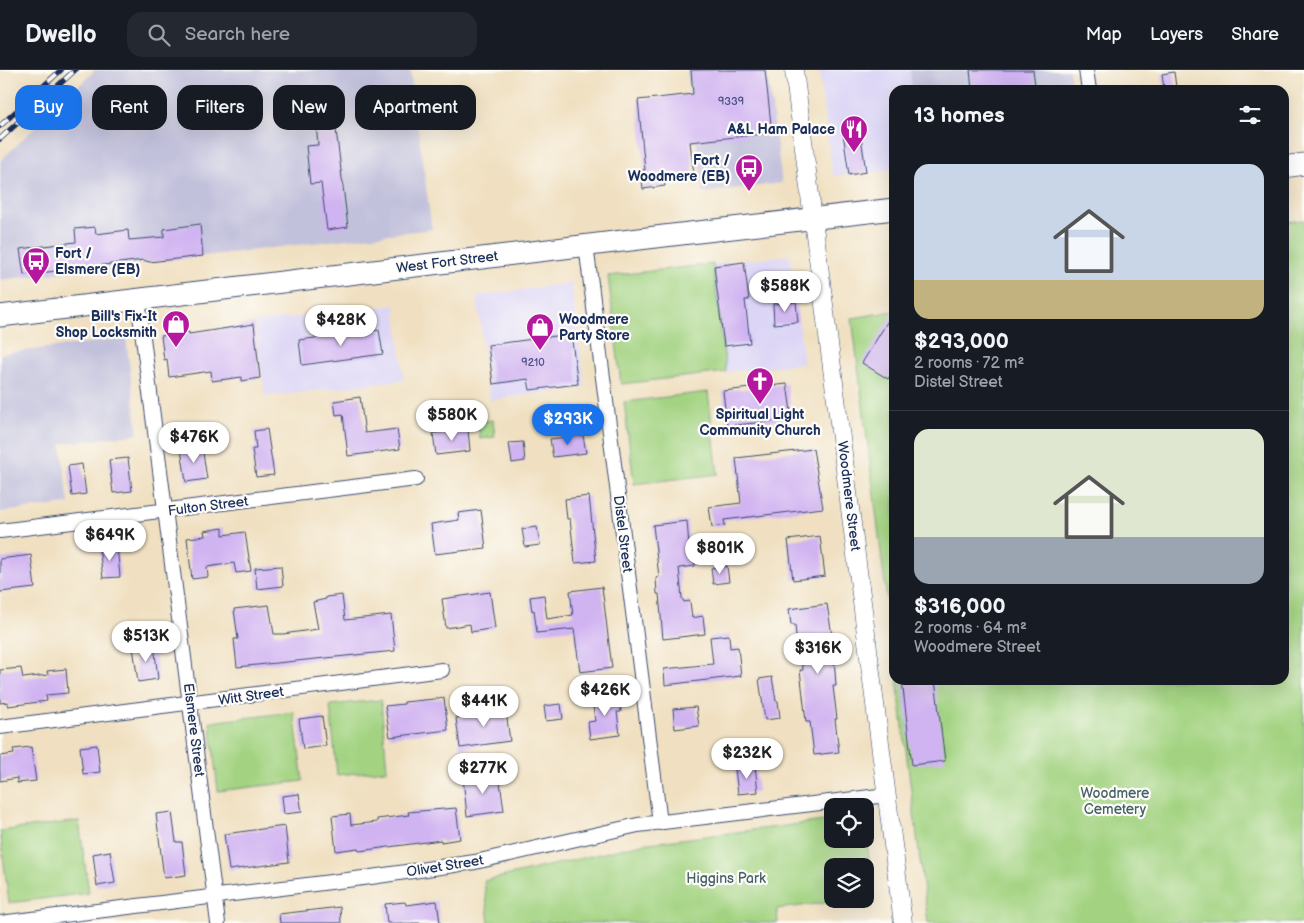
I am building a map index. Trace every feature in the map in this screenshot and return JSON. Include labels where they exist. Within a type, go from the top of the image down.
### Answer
[{"type":"main road","points":[[1289,166],[1304,164]]},
{"type":"main road","name":"West Fort Street","points":[[0,316],[889,210]]},
{"type":"street","name":"Woodmere Street","points":[[794,70],[903,923]]},
{"type":"street","points":[[1086,70],[1088,85]]},
{"type":"street","name":"Distel Street","points":[[586,245],[660,823]]},
{"type":"street","name":"Elsmere Street","points":[[138,299],[218,923]]},
{"type":"street","name":"Fulton Street","points":[[0,531],[416,479]]},
{"type":"street","name":"Witt Street","points":[[0,727],[442,670]]},
{"type":"street","name":"Olivet Street","points":[[0,923],[475,862],[638,825],[887,795]]},
{"type":"shaded area","points":[[95,70],[410,70],[412,85],[355,85],[355,130],[418,130],[432,229],[0,280],[0,161],[32,130],[82,130],[82,85],[79,85]]},
{"type":"shaded area","points":[[687,70],[767,70],[782,183],[703,193]]},
{"type":"shaded area","points":[[819,70],[910,70],[912,85],[889,85],[889,170],[833,176]]},
{"type":"shaded area","points":[[910,70],[1069,70],[1071,85],[912,85]]},
{"type":"shaded area","points":[[790,255],[804,363],[726,372],[713,264]]},
{"type":"shaded area","points":[[571,283],[585,387],[490,400],[477,296]]},
{"type":"shaded area","points":[[395,305],[404,380],[265,397],[255,322]]},
{"type":"shaded area","points":[[126,338],[138,434],[61,444],[69,504],[0,512],[0,354]]},
{"type":"green space","name":"Woodmere Cemetery","points":[[1304,220],[1304,923],[928,923],[898,685],[1289,685],[1289,222]]},
{"type":"green space","points":[[713,264],[726,372],[621,384],[608,276]]},
{"type":"green space","points":[[889,312],[889,617],[852,318]]},
{"type":"green space","points":[[708,392],[718,474],[634,484],[624,402]]},
{"type":"green space","points":[[493,420],[495,437],[480,439],[478,422]]},
{"type":"green space","points":[[381,700],[387,770],[337,775],[330,705]]},
{"type":"green space","points":[[294,712],[303,781],[218,791],[210,722]]},
{"type":"green space","points":[[79,821],[89,893],[9,903],[0,831]]},
{"type":"green space","name":"Higgins Park","points":[[824,821],[824,848],[868,848],[869,858],[824,858],[824,903],[777,909],[778,923],[489,923],[484,881],[642,844]]},
{"type":"building","points":[[691,70],[765,70],[772,133],[690,142],[694,175],[664,178],[665,186],[643,189],[641,170],[645,170],[638,100],[693,94]]},
{"type":"building","points":[[970,70],[1033,70],[1035,85],[972,85]]},
{"type":"building","points":[[1174,72],[1176,85],[1163,85],[1162,74]]},
{"type":"building","points":[[317,130],[336,130],[348,227],[327,230],[321,183],[310,184],[306,146],[318,145]]},
{"type":"building","name":"A&L Ham Palace","points":[[860,130],[866,172],[849,175],[843,133]]},
{"type":"building","points":[[200,224],[203,256],[149,262],[143,260],[24,275],[20,249],[76,242],[75,229],[95,227],[96,234],[128,230],[129,240],[164,237],[164,229]]},
{"type":"building","points":[[744,262],[749,300],[745,300],[750,343],[724,346],[714,266]]},
{"type":"building","points":[[796,302],[798,322],[774,324],[773,304]]},
{"type":"building","points":[[889,319],[889,378],[888,379],[862,363]]},
{"type":"building","points":[[254,324],[260,378],[242,381],[242,377],[212,381],[211,371],[169,377],[167,359],[164,360],[161,336],[189,332],[189,334]]},
{"type":"building","points":[[379,330],[383,354],[302,365],[299,340]]},
{"type":"building","points":[[571,334],[578,384],[530,390],[528,379],[493,384],[488,345]]},
{"type":"building","name":"Spiritual Light Community Church","points":[[787,384],[792,419],[727,426],[723,391]]},
{"type":"building","points":[[360,397],[365,433],[397,429],[400,449],[348,456],[343,414],[336,415],[334,401]]},
{"type":"building","points":[[267,429],[274,475],[256,477],[252,449],[256,449],[254,431]]},
{"type":"building","points":[[468,429],[470,451],[436,455],[433,433]]},
{"type":"building","points":[[583,435],[586,453],[553,457],[550,439]]},
{"type":"building","points":[[523,442],[525,461],[512,463],[509,443]]},
{"type":"building","points":[[202,446],[207,479],[186,482],[181,449]]},
{"type":"building","points":[[813,449],[823,508],[724,520],[725,525],[712,527],[709,507],[741,503],[736,458]]},
{"type":"building","points":[[128,458],[132,491],[113,493],[109,460]]},
{"type":"building","points":[[82,464],[86,494],[72,496],[68,466]]},
{"type":"building","points":[[589,496],[596,561],[575,563],[570,519],[567,519],[565,499]]},
{"type":"building","points":[[481,510],[486,548],[435,554],[431,524],[459,520],[458,513]]},
{"type":"building","points":[[687,521],[689,546],[693,545],[695,566],[679,568],[682,598],[684,602],[690,601],[692,618],[703,616],[705,634],[663,639],[659,594],[657,594],[656,578],[659,577],[653,525]]},
{"type":"building","points":[[537,527],[540,545],[525,547],[522,529]]},
{"type":"building","points":[[223,528],[223,535],[245,532],[251,571],[236,573],[234,563],[207,567],[208,577],[192,579],[187,538],[205,536],[204,531]]},
{"type":"building","points":[[820,536],[825,576],[793,580],[788,540]]},
{"type":"building","points":[[117,545],[120,577],[103,578],[99,547]]},
{"type":"building","points":[[31,555],[35,588],[0,592],[0,559]]},
{"type":"building","points":[[281,566],[283,586],[257,589],[255,568]]},
{"type":"building","points":[[727,566],[729,582],[713,584],[711,568]]},
{"type":"building","points":[[602,587],[612,668],[580,672],[574,629],[537,633],[530,597],[544,595],[547,619],[573,615],[570,591]]},
{"type":"building","points":[[490,592],[495,628],[471,632],[470,624],[446,628],[442,599]]},
{"type":"building","points":[[342,595],[345,620],[391,615],[395,651],[237,667],[234,639],[238,639],[234,609],[269,605],[274,634],[283,634],[318,629],[313,602],[326,599],[326,597]]},
{"type":"building","points":[[827,604],[833,642],[836,686],[833,686],[839,752],[814,755],[810,722],[806,722],[800,670],[803,670],[800,645],[797,646],[795,625],[791,625],[789,609]]},
{"type":"building","points":[[729,635],[730,648],[738,647],[741,676],[665,685],[664,669],[713,664],[710,637]]},
{"type":"building","points":[[154,644],[158,679],[138,682],[133,647]]},
{"type":"building","points":[[21,668],[23,678],[48,675],[47,671],[66,669],[68,693],[46,695],[47,701],[8,706],[8,702],[0,703],[0,670]]},
{"type":"building","points":[[772,677],[780,718],[765,720],[759,679]]},
{"type":"building","points":[[903,685],[936,685],[945,761],[912,765]]},
{"type":"building","points":[[619,694],[621,712],[617,712],[620,735],[590,739],[588,722],[595,721],[592,698]]},
{"type":"building","points":[[444,698],[448,730],[390,737],[385,706]]},
{"type":"building","points":[[505,704],[510,741],[460,748],[456,718],[483,714],[483,707]]},
{"type":"building","points":[[561,704],[563,719],[546,721],[544,706]]},
{"type":"building","points":[[696,707],[699,726],[675,729],[673,709]]},
{"type":"building","points":[[322,716],[326,746],[303,749],[299,719]]},
{"type":"building","points":[[97,745],[100,772],[83,774],[80,747]]},
{"type":"building","points":[[31,747],[36,781],[17,783],[17,778],[0,781],[0,756],[14,754],[13,749]]},
{"type":"building","points":[[755,766],[758,792],[738,794],[735,769]]},
{"type":"building","points":[[499,774],[504,811],[467,816],[463,778]]},
{"type":"building","points":[[299,794],[302,812],[284,814],[282,796]]},
{"type":"building","points":[[456,808],[460,839],[359,851],[358,848],[336,851],[332,816],[350,814],[351,825],[409,815],[408,812]]},
{"type":"building","points":[[172,812],[176,842],[182,842],[186,875],[164,878],[156,814]]},
{"type":"building","points":[[285,826],[289,862],[229,870],[224,834]]},
{"type":"building","points":[[110,851],[115,883],[97,886],[93,854]]},
{"type":"building","points":[[437,901],[440,923],[387,923],[385,904],[405,902],[406,905]]},
{"type":"building","points":[[340,907],[341,923],[280,923],[279,914]]},
{"type":"railway","points":[[0,126],[61,70]]},
{"type":"railway","points":[[0,139],[75,70]]},
{"type":"place","name":"A&L Ham Palace","points":[[854,153]]},
{"type":"place","name":"Fort / Woodmere (EB)","points":[[749,192]]},
{"type":"place","name":"Fort / Elsmere (EB)","points":[[36,285]]},
{"type":"place","name":"Bill's Fix-It Shop Locksmith","points":[[176,348]]},
{"type":"place","name":"Woodmere Party Store","points":[[540,351]]},
{"type":"place","name":"Spiritual Light Community Church","points":[[760,405]]}]
